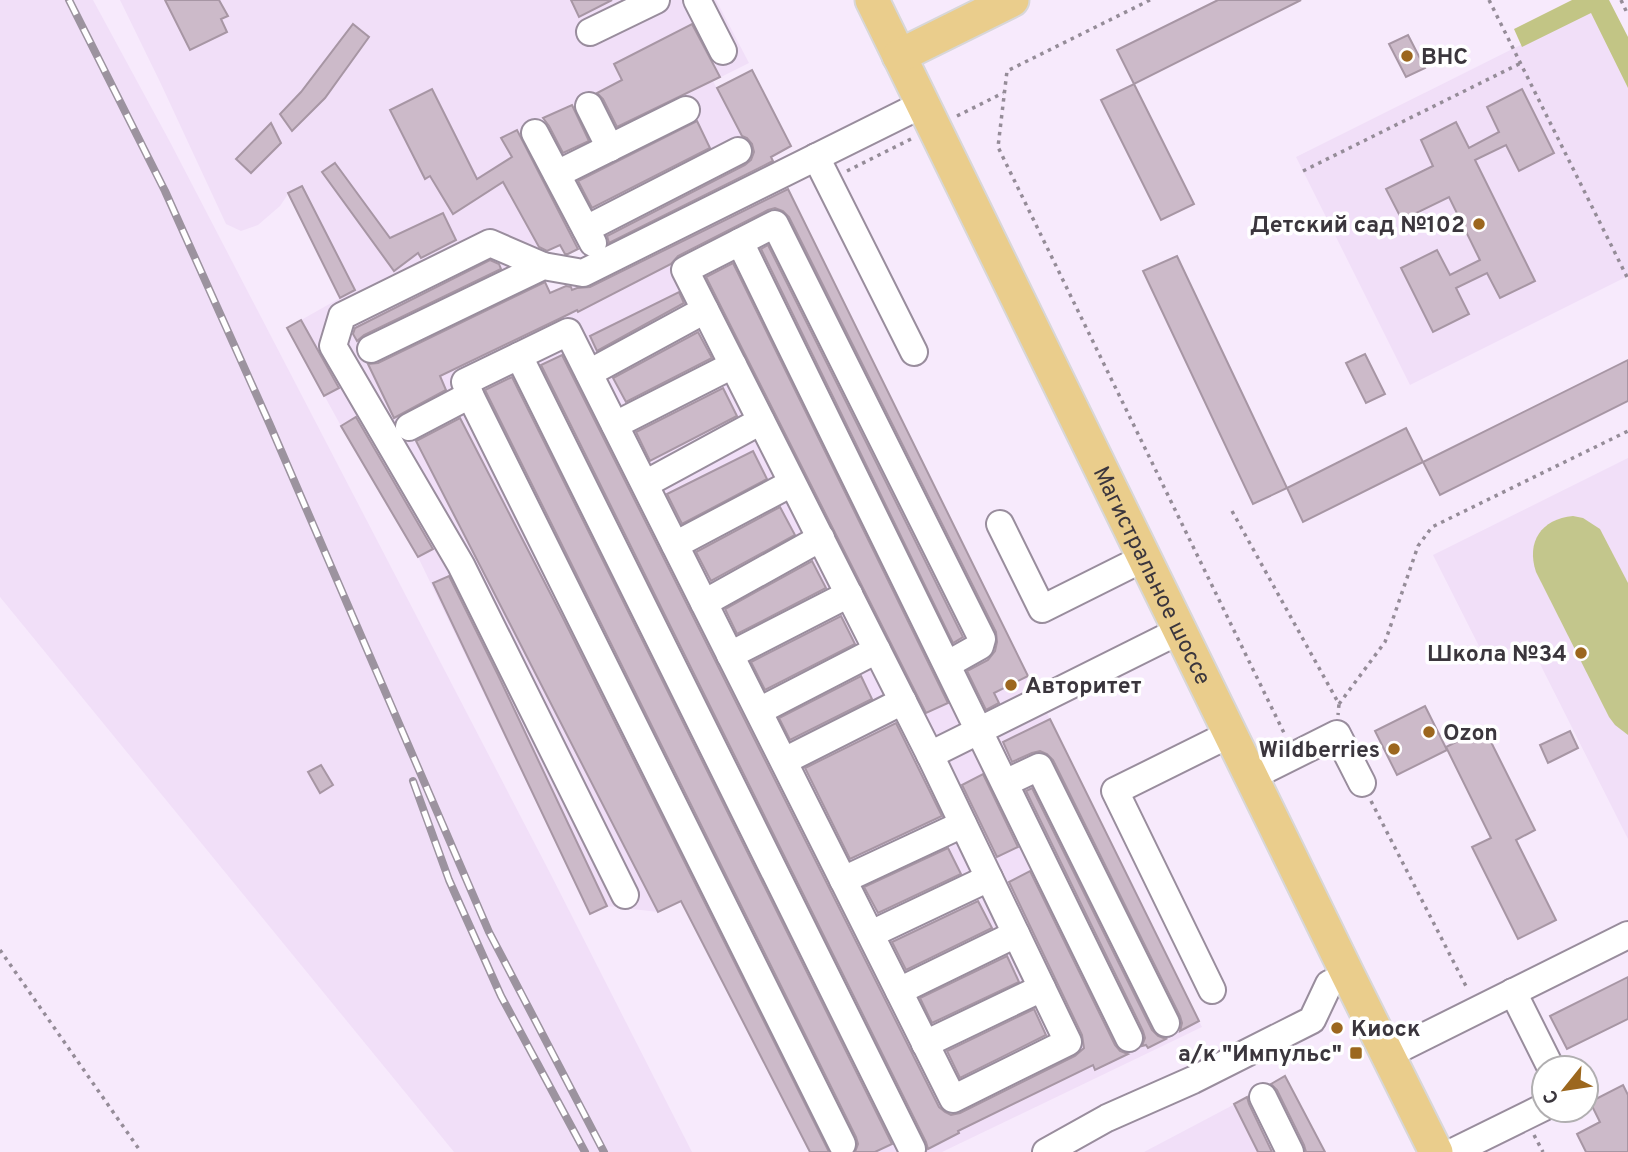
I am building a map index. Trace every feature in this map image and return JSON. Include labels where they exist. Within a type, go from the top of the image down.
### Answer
[{"type":"main road","name":"Магистральное шоссе","points":[[872,0],[1436,1152]]},
{"type":"main road","points":[[899,56],[1012,0]]},
{"type":"lane","points":[[590,32],[656,0]]},
{"type":"lane","points":[[697,0],[723,51]]},
{"type":"lane","points":[[625,895],[461,565],[333,346],[342,316],[490,243],[542,266],[583,274],[923,104]]},
{"type":"lane","points":[[589,106],[610,148]]},
{"type":"lane","points":[[558,174],[686,110]]},
{"type":"lane","points":[[535,133],[603,263]]},
{"type":"lane","points":[[586,229],[738,151]]},
{"type":"lane","points":[[816,157],[914,352]]},
{"type":"lane","points":[[842,1144],[465,382],[568,332],[953,1099],[1068,1042],[930,755],[685,270],[775,224],[982,639],[981,646],[947,664]]},
{"type":"lane","points":[[740,242],[1129,1038]]},
{"type":"lane","points":[[371,349],[542,266]]},
{"type":"lane","points":[[589,373],[705,310]]},
{"type":"lane","points":[[519,356],[912,1149]]},
{"type":"lane","points":[[615,425],[733,365]]},
{"type":"lane","points":[[409,427],[470,395]]},
{"type":"lane","points":[[645,484],[761,421]]},
{"type":"lane","points":[[675,545],[792,482]]},
{"type":"lane","points":[[1000,524],[1042,609],[1144,558]]},
{"type":"lane","points":[[704,603],[821,538]]},
{"type":"lane","points":[[730,655],[849,594]]},
{"type":"lane","points":[[930,755],[1180,631]]},
{"type":"lane","points":[[759,711],[877,650]]},
{"type":"lane","points":[[784,761],[903,701]]},
{"type":"lane","points":[[1212,990],[1115,791],[1230,734]]},
{"type":"lane","points":[[1251,777],[1338,734],[1362,783]]},
{"type":"lane","points":[[1005,783],[1039,767],[1166,1023]]},
{"type":"lane","points":[[843,880],[963,824]]},
{"type":"lane","points":[[871,934],[989,878]]},
{"type":"lane","points":[[899,991],[1016,934]]},
{"type":"lane","points":[[1387,1055],[1628,935]]},
{"type":"lane","points":[[1046,1152],[1107,1118],[1194,1080],[1312,1020],[1329,984],[1348,975]]},
{"type":"lane","points":[[925,1044],[1042,988]]},
{"type":"lane","points":[[1513,992],[1544,1054]]},
{"type":"lane","points":[[1263,1097],[1290,1152]]},
{"type":"lane","points":[[1453,1152],[1530,1114]]},
{"type":"path","points":[[1150,0],[1007,71],[998,147],[1295,755]]},
{"type":"path","points":[[1489,0],[1628,278]]},
{"type":"path","points":[[1621,0],[1628,15]]},
{"type":"path","points":[[1303,171],[1521,63]]},
{"type":"path","points":[[952,118],[1004,92]]},
{"type":"path","points":[[828,180],[911,139]]},
{"type":"path","points":[[1339,704],[1385,642],[1419,546],[1432,527],[1628,431]]},
{"type":"path","points":[[1232,511],[1339,704],[1338,734]]},
{"type":"path","points":[[1362,783],[1478,1010]]},
{"type":"path","points":[[0,950],[141,1152]]},
{"type":"shaded area","points":[[0,0],[93,0],[170,142],[692,1152],[454,1152],[0,597]]},
{"type":"shaded area","points":[[120,0],[716,0],[749,63],[713,81],[760,171],[610,248],[603,236],[566,255],[560,245],[542,253],[543,278],[551,293],[569,284],[592,280],[783,179],[1202,1027],[942,1152],[810,1152],[681,901],[658,912],[607,906],[590,914],[418,557],[287,328],[340,298],[288,194],[280,206],[258,225],[241,231],[226,224]]},
{"type":"shaded area","name":"Детский сад №102","points":[[1605,3],[1628,50],[1628,276],[1410,385],[1296,157]]},
{"type":"shaded area","name":"Школа №34","points":[[1628,458],[1628,839],[1528,640],[1486,660],[1433,555]]},
{"type":"shaded area","points":[[1285,1076],[1325,1152],[1144,1152],[1252,1095]]},
{"type":"green space","points":[[1572,0],[1609,0],[1628,37],[1628,88],[1591,13],[1522,47],[1514,29]]},
{"type":"green space","points":[[1562,518],[1583,518],[1600,529],[1628,583],[1628,735],[1609,717],[1536,572],[1533,561],[1535,542],[1545,527]]},
{"type":"building","points":[[165,0],[219,0],[228,16],[221,19],[227,32],[190,50]]},
{"type":"building","points":[[571,0],[612,0],[579,17]]},
{"type":"building","points":[[1218,0],[1301,0],[1134,84],[1117,50]]},
{"type":"building","points":[[353,24],[369,37],[325,98],[292,131],[280,114],[301,92]]},
{"type":"building","points":[[692,24],[720,77],[617,127],[603,99],[597,93],[622,80],[614,64]]},
{"type":"building","name":"ВНС","points":[[1408,35],[1425,68],[1406,77],[1389,44]]},
{"type":"building","points":[[752,70],[791,146],[771,157],[773,161],[609,243],[607,236],[751,160],[754,152],[752,144],[742,136],[717,88]]},
{"type":"building","points":[[1134,84],[1194,204],[1161,220],[1101,100]]},
{"type":"building","points":[[432,89],[477,179],[512,157],[501,138],[517,130],[578,249],[565,254],[560,245],[547,251],[539,247],[503,182],[453,214],[430,176],[425,179],[390,110]]},
{"type":"building","points":[[1522,89],[1554,153],[1519,171],[1506,145],[1475,160],[1535,281],[1500,298],[1487,273],[1456,288],[1469,314],[1433,332],[1401,268],[1437,250],[1450,275],[1480,260],[1449,197],[1402,220],[1386,189],[1433,166],[1421,140],[1456,122],[1469,148],[1499,132],[1487,107]]},
{"type":"building","points":[[572,105],[589,141],[563,153],[543,118]]},
{"type":"building","points":[[697,121],[710,148],[592,208],[578,181]]},
{"type":"building","points":[[271,123],[281,143],[251,173],[236,159]]},
{"type":"building","points":[[335,163],[390,238],[443,213],[456,240],[421,258],[418,253],[394,271],[322,172]]},
{"type":"building","points":[[302,186],[355,290],[340,298],[288,193]]},
{"type":"building","points":[[788,189],[1028,676],[994,693],[999,703],[986,710],[967,671],[988,660],[995,651],[996,632],[789,217],[783,211],[775,208],[768,210],[578,312],[577,310],[440,376],[446,390],[394,418],[368,364],[378,363],[545,282],[550,293],[566,286],[572,290],[590,287]]},
{"type":"building","points":[[768,245],[963,637],[953,643],[761,249]]},
{"type":"building","points":[[1177,256],[1287,488],[1253,504],[1143,271]]},
{"type":"building","points":[[490,260],[499,264],[501,269],[364,335],[357,341],[353,334],[355,328]]},
{"type":"building","points":[[733,263],[948,703],[926,713],[706,277]]},
{"type":"building","points":[[679,292],[684,303],[597,351],[590,336]]},
{"type":"building","points":[[301,320],[339,388],[324,396],[287,328]]},
{"type":"building","points":[[698,332],[712,358],[626,402],[613,378]]},
{"type":"building","points":[[1365,354],[1385,394],[1366,403],[1346,363]]},
{"type":"building","points":[[562,355],[939,1107],[951,1115],[960,1113],[1075,1056],[1084,1048],[1082,1035],[1009,882],[1030,871],[1115,1045],[1128,1054],[1095,1070],[1093,1065],[958,1131],[959,1133],[928,1149],[541,365]]},
{"type":"building","points":[[1628,360],[1628,401],[1440,495],[1423,462]]},
{"type":"building","points":[[512,377],[892,1144],[875,1152],[855,1152],[858,1144],[856,1137],[485,390]]},
{"type":"building","points":[[723,388],[737,416],[650,461],[636,432]]},
{"type":"building","points":[[356,417],[433,549],[418,557],[341,426]]},
{"type":"building","points":[[460,418],[563,618],[829,1152],[810,1152],[681,901],[658,912],[416,441]]},
{"type":"building","points":[[1406,428],[1423,462],[1303,522],[1287,488]]},
{"type":"building","points":[[753,451],[767,479],[682,524],[667,494]]},
{"type":"building","points":[[780,507],[795,535],[711,581],[696,552]]},
{"type":"building","points":[[812,561],[826,588],[737,634],[725,609]]},
{"type":"building","points":[[449,576],[607,906],[590,914],[433,583]]},
{"type":"building","points":[[841,616],[855,644],[765,690],[751,662]]},
{"type":"building","points":[[861,676],[872,699],[790,740],[779,718]]},
{"type":"building","name":"Wildberries","points":[[1425,706],[1447,750],[1397,775],[1375,731]]},
{"type":"building","points":[[1050,719],[1199,1021],[1180,1031],[1180,1016],[1053,760],[1040,751],[1012,762],[1003,742]]},
{"type":"building","points":[[896,723],[942,816],[850,859],[805,768]]},
{"type":"building","points":[[1484,728],[1535,830],[1516,840],[1556,920],[1518,939],[1472,847],[1491,838],[1446,747]]},
{"type":"building","points":[[1570,731],[1578,748],[1548,763],[1540,745]]},
{"type":"building","points":[[321,765],[333,785],[320,793],[308,772]]},
{"type":"building","points":[[983,774],[1018,847],[997,857],[962,785]]},
{"type":"building","points":[[1032,788],[1152,1030],[1166,1039],[1148,1048],[1146,1045],[1142,1046],[1145,1038],[1143,1031],[1026,791]]},
{"type":"building","points":[[948,848],[961,874],[878,913],[864,887]]},
{"type":"building","points":[[978,901],[992,928],[906,970],[892,942]]},
{"type":"building","points":[[1007,956],[1019,982],[932,1023],[920,998]]},
{"type":"building","points":[[1628,977],[1628,1019],[1567,1049],[1550,1016]]},
{"type":"building","points":[[1034,1009],[1046,1035],[960,1078],[947,1051]]},
{"type":"building","points":[[1285,1076],[1325,1152],[1306,1152],[1277,1090],[1271,1084]]},
{"type":"building","points":[[1623,1085],[1628,1095],[1628,1152],[1586,1152],[1577,1134],[1600,1124],[1600,1097]]},
{"type":"building","points":[[1247,1097],[1272,1152],[1258,1152],[1234,1104]]},
{"type":"railway","points":[[69,0],[165,191],[270,425],[489,932],[604,1152]]},
{"type":"railway","points":[[413,781],[449,880],[501,996],[585,1152]]},
{"type":"place","name":"ВНС","points":[[1407,56]]},
{"type":"place","name":"Детский сад №102","points":[[1479,224]]},
{"type":"place","name":"Школа №34","points":[[1581,653]]},
{"type":"place","name":"Авторитет","points":[[1011,685]]},
{"type":"place","name":"Ozon","points":[[1429,732]]},
{"type":"place","name":"Wildberries","points":[[1394,749]]},
{"type":"place","name":"Киоск","points":[[1337,1028]]},
{"type":"place","name":"а/к \"Импульс\"","points":[[1356,1053]]}]
